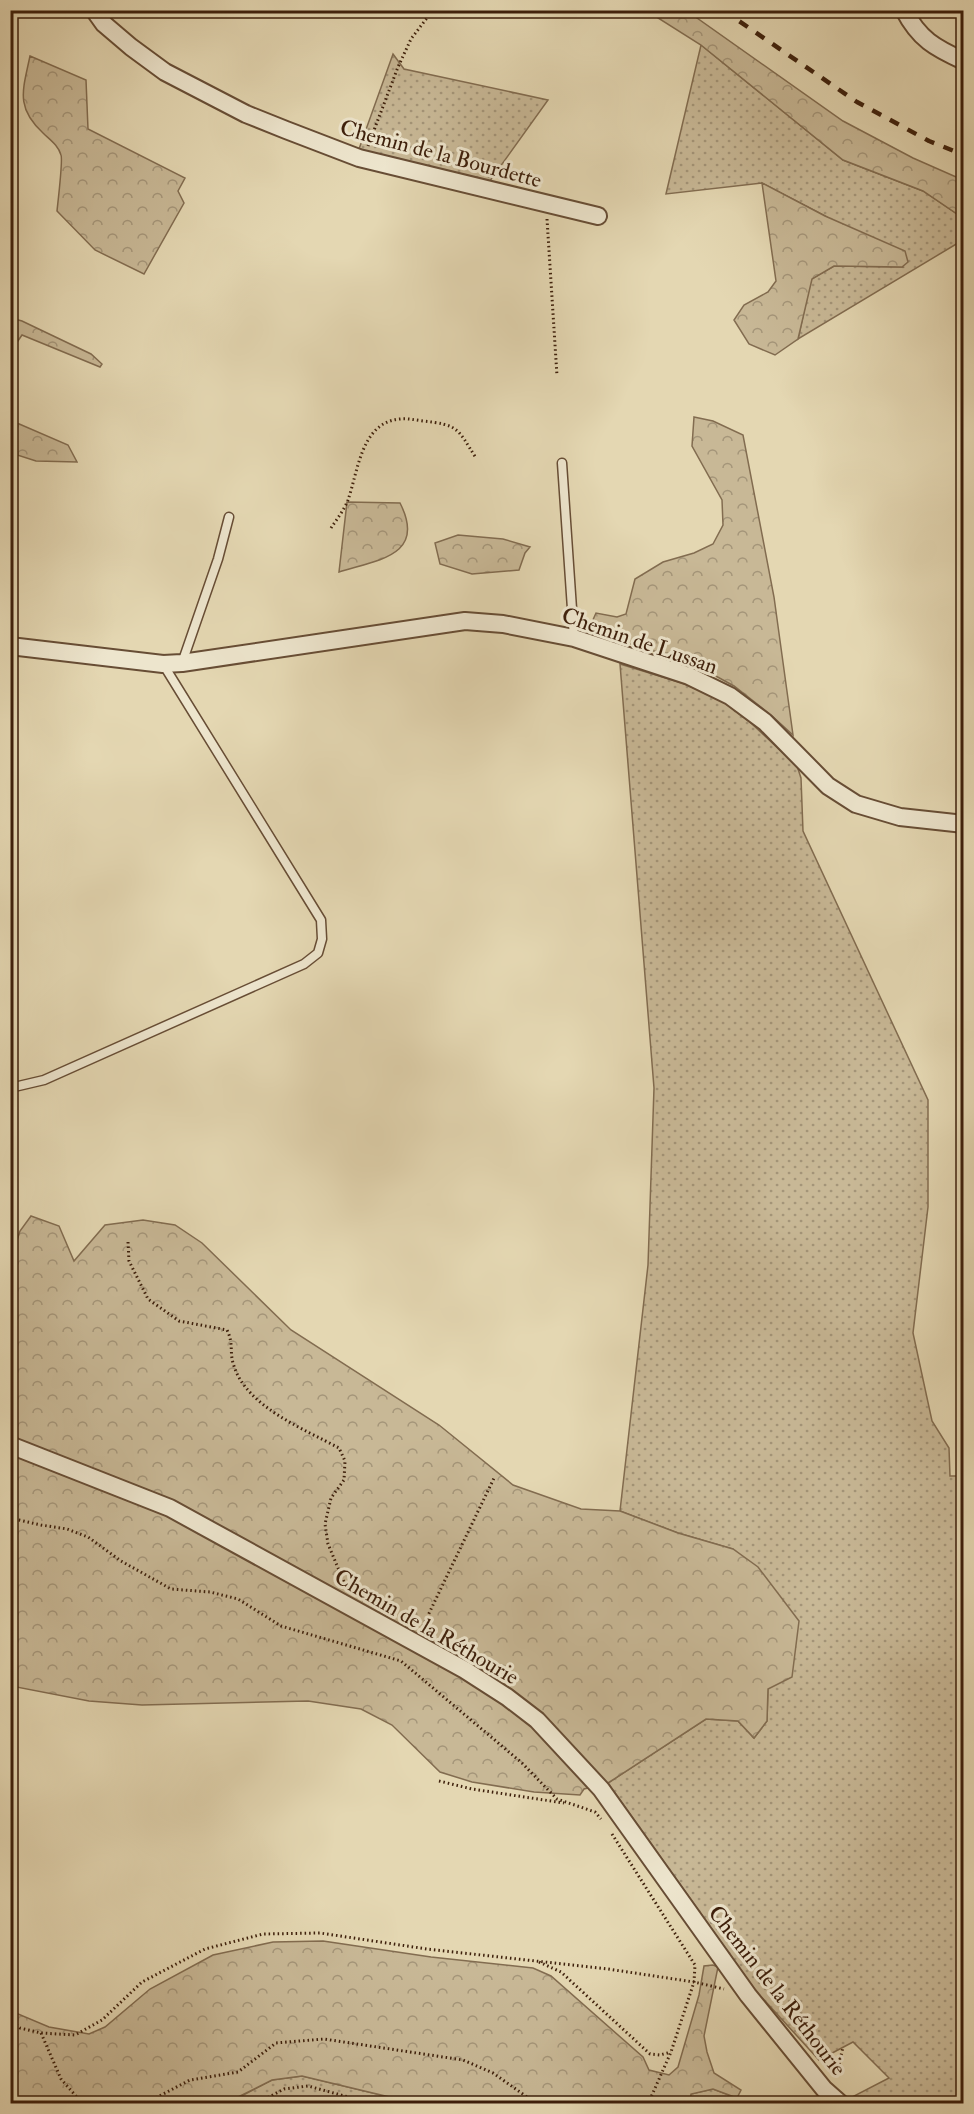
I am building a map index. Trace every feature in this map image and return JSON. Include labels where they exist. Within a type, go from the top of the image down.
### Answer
[{"type":"street","name":"Chemin de la Bourdette","points":[[94,10],[104,24],[165,72],[246,114],[363,159],[598,216]]},
{"type":"street","points":[[904,10],[913,26],[931,45],[963,61]]},
{"type":"street","name":"Chemin de Lussan","points":[[10,646],[163,664],[465,621],[503,624],[574,638],[689,676],[730,696],[765,722],[828,786],[856,804],[900,817],[963,824]]},
{"type":"street","name":"Chemin de la Réthourie","points":[[10,1445],[170,1508],[465,1670],[537,1720],[602,1789],[748,1995],[824,2089],[842,2103]]},
{"type":"lane","points":[[562,463],[574,638]]},
{"type":"lane","points":[[182,663],[230,517]]},
{"type":"lane","points":[[10,1088],[44,1080],[304,964],[318,953],[322,939],[321,920],[316,910],[163,664]]},
{"type":"path","points":[[363,159],[411,39],[433,10]]},
{"type":"path","points":[[545,204],[557,376]]},
{"type":"path","points":[[331,528],[347,502],[363,448],[379,427],[390,421],[400,418],[454,427],[460,432],[476,458]]},
{"type":"path","points":[[128,1242],[129,1261],[148,1299],[179,1321],[227,1330],[232,1340],[233,1365],[244,1386],[256,1399],[262,1405],[339,1448],[345,1461],[344,1480],[331,1498],[325,1524],[328,1544],[345,1583],[350,1607]]},
{"type":"path","points":[[959,1384],[958,1639],[963,1668]]},
{"type":"path","points":[[415,1642],[495,1476]]},
{"type":"path","points":[[10,1518],[67,1529],[88,1537],[121,1561],[171,1589],[210,1593],[238,1599],[281,1626],[401,1661],[522,1763],[557,1799],[595,1812],[604,1822]]},
{"type":"path","points":[[439,1781],[472,1789],[567,1803]]},
{"type":"path","points":[[610,1832],[695,1965],[694,1982],[670,2052],[648,2103]]},
{"type":"path","points":[[10,2018],[20,2028],[42,2033],[75,2035],[102,2020],[142,1982],[205,1949],[263,1934],[320,1933],[427,1948],[533,1959],[694,1982]]},
{"type":"path","points":[[533,1959],[561,1972],[650,2054],[660,2055],[670,2052]]},
{"type":"path","points":[[42,2033],[61,2079],[83,2103]]},
{"type":"path","points":[[144,2103],[190,2080],[238,2072],[276,2043],[324,2039],[463,2060],[493,2073],[537,2103]]},
{"type":"path","points":[[824,2089],[837,2076],[843,2047]]},
{"type":"path","points":[[256,2103],[284,2089],[308,2086],[374,2103]]},
{"type":"green space","points":[[647,11],[687,11],[843,121],[913,158],[963,180],[963,218],[923,191],[843,160],[701,45]]},
{"type":"green space","points":[[701,45],[843,160],[923,191],[963,218],[963,240],[798,339],[811,279],[834,266],[902,267],[825,216],[762,183],[666,194]]},
{"type":"green space","points":[[393,54],[404,69],[548,100],[487,185],[359,149]]},
{"type":"green space","points":[[30,56],[86,80],[88,129],[185,178],[178,191],[184,203],[144,274],[95,250],[57,211],[61,172],[60,151],[34,124],[28,115],[23,98]]},
{"type":"green space","points":[[762,183],[825,216],[905,251],[908,262],[902,267],[834,266],[812,279],[798,339],[775,355],[749,344],[734,320],[744,305],[768,292],[776,281]]},
{"type":"green space","points":[[11,318],[91,354],[102,364],[100,367],[22,335],[11,351]]},
{"type":"green space","points":[[694,417],[713,421],[743,435],[774,597],[793,735],[734,686],[690,662],[588,631],[596,613],[617,617],[626,614],[635,579],[663,562],[694,553],[713,544],[723,525],[722,500],[692,446]]},
{"type":"green space","points":[[10,420],[68,445],[77,462],[36,461],[11,453]]},
{"type":"green space","points":[[347,502],[400,503],[407,521],[407,534],[403,545],[382,559],[339,572]]},
{"type":"green space","points":[[458,535],[503,539],[530,547],[525,553],[519,570],[472,574],[440,564],[435,543]]},
{"type":"green space","points":[[620,664],[682,683],[720,699],[752,724],[797,766],[801,778],[803,831],[928,1100],[928,1207],[913,1333],[932,1421],[949,1448],[950,1476],[963,1476],[963,2103],[860,2103],[852,2097],[889,2078],[853,2042],[819,2060],[755,1990],[608,1783],[706,1719],[738,1721],[754,1738],[767,1721],[768,1689],[733,1549],[678,1533],[620,1511],[648,1265],[654,1088]]},
{"type":"green space","points":[[31,1216],[59,1226],[74,1261],[105,1225],[143,1220],[175,1225],[202,1243],[291,1330],[439,1425],[513,1485],[581,1509],[620,1511],[678,1533],[733,1549],[758,1567],[799,1621],[792,1677],[768,1689],[767,1721],[754,1738],[738,1721],[706,1719],[608,1783],[584,1789],[580,1795],[534,1792],[472,1782],[440,1772],[392,1725],[361,1709],[308,1701],[142,1705],[89,1701],[11,1686],[10,1262],[20,1231]]},
{"type":"green space","points":[[323,1941],[431,1957],[533,1968],[551,1976],[643,2057],[649,2070],[669,2075],[678,2067],[699,1995],[704,1966],[713,1965],[718,1967],[704,2036],[707,2052],[714,2073],[741,2090],[737,2098],[713,2089],[691,2094],[689,2104],[424,2104],[302,2076],[272,2080],[226,2103],[11,2103],[11,2004],[18,2014],[49,2027],[89,2034],[105,2027],[150,1989],[213,1955],[273,1942]]},
{"type":"green space","points":[[302,2076],[402,2100],[424,2103],[226,2104],[272,2080]]},
{"type":"green space","points":[[713,2089],[746,2103],[689,2104],[691,2094]]},
{"type":"railway","points":[[723,10],[857,102],[929,141],[964,155]]}]
